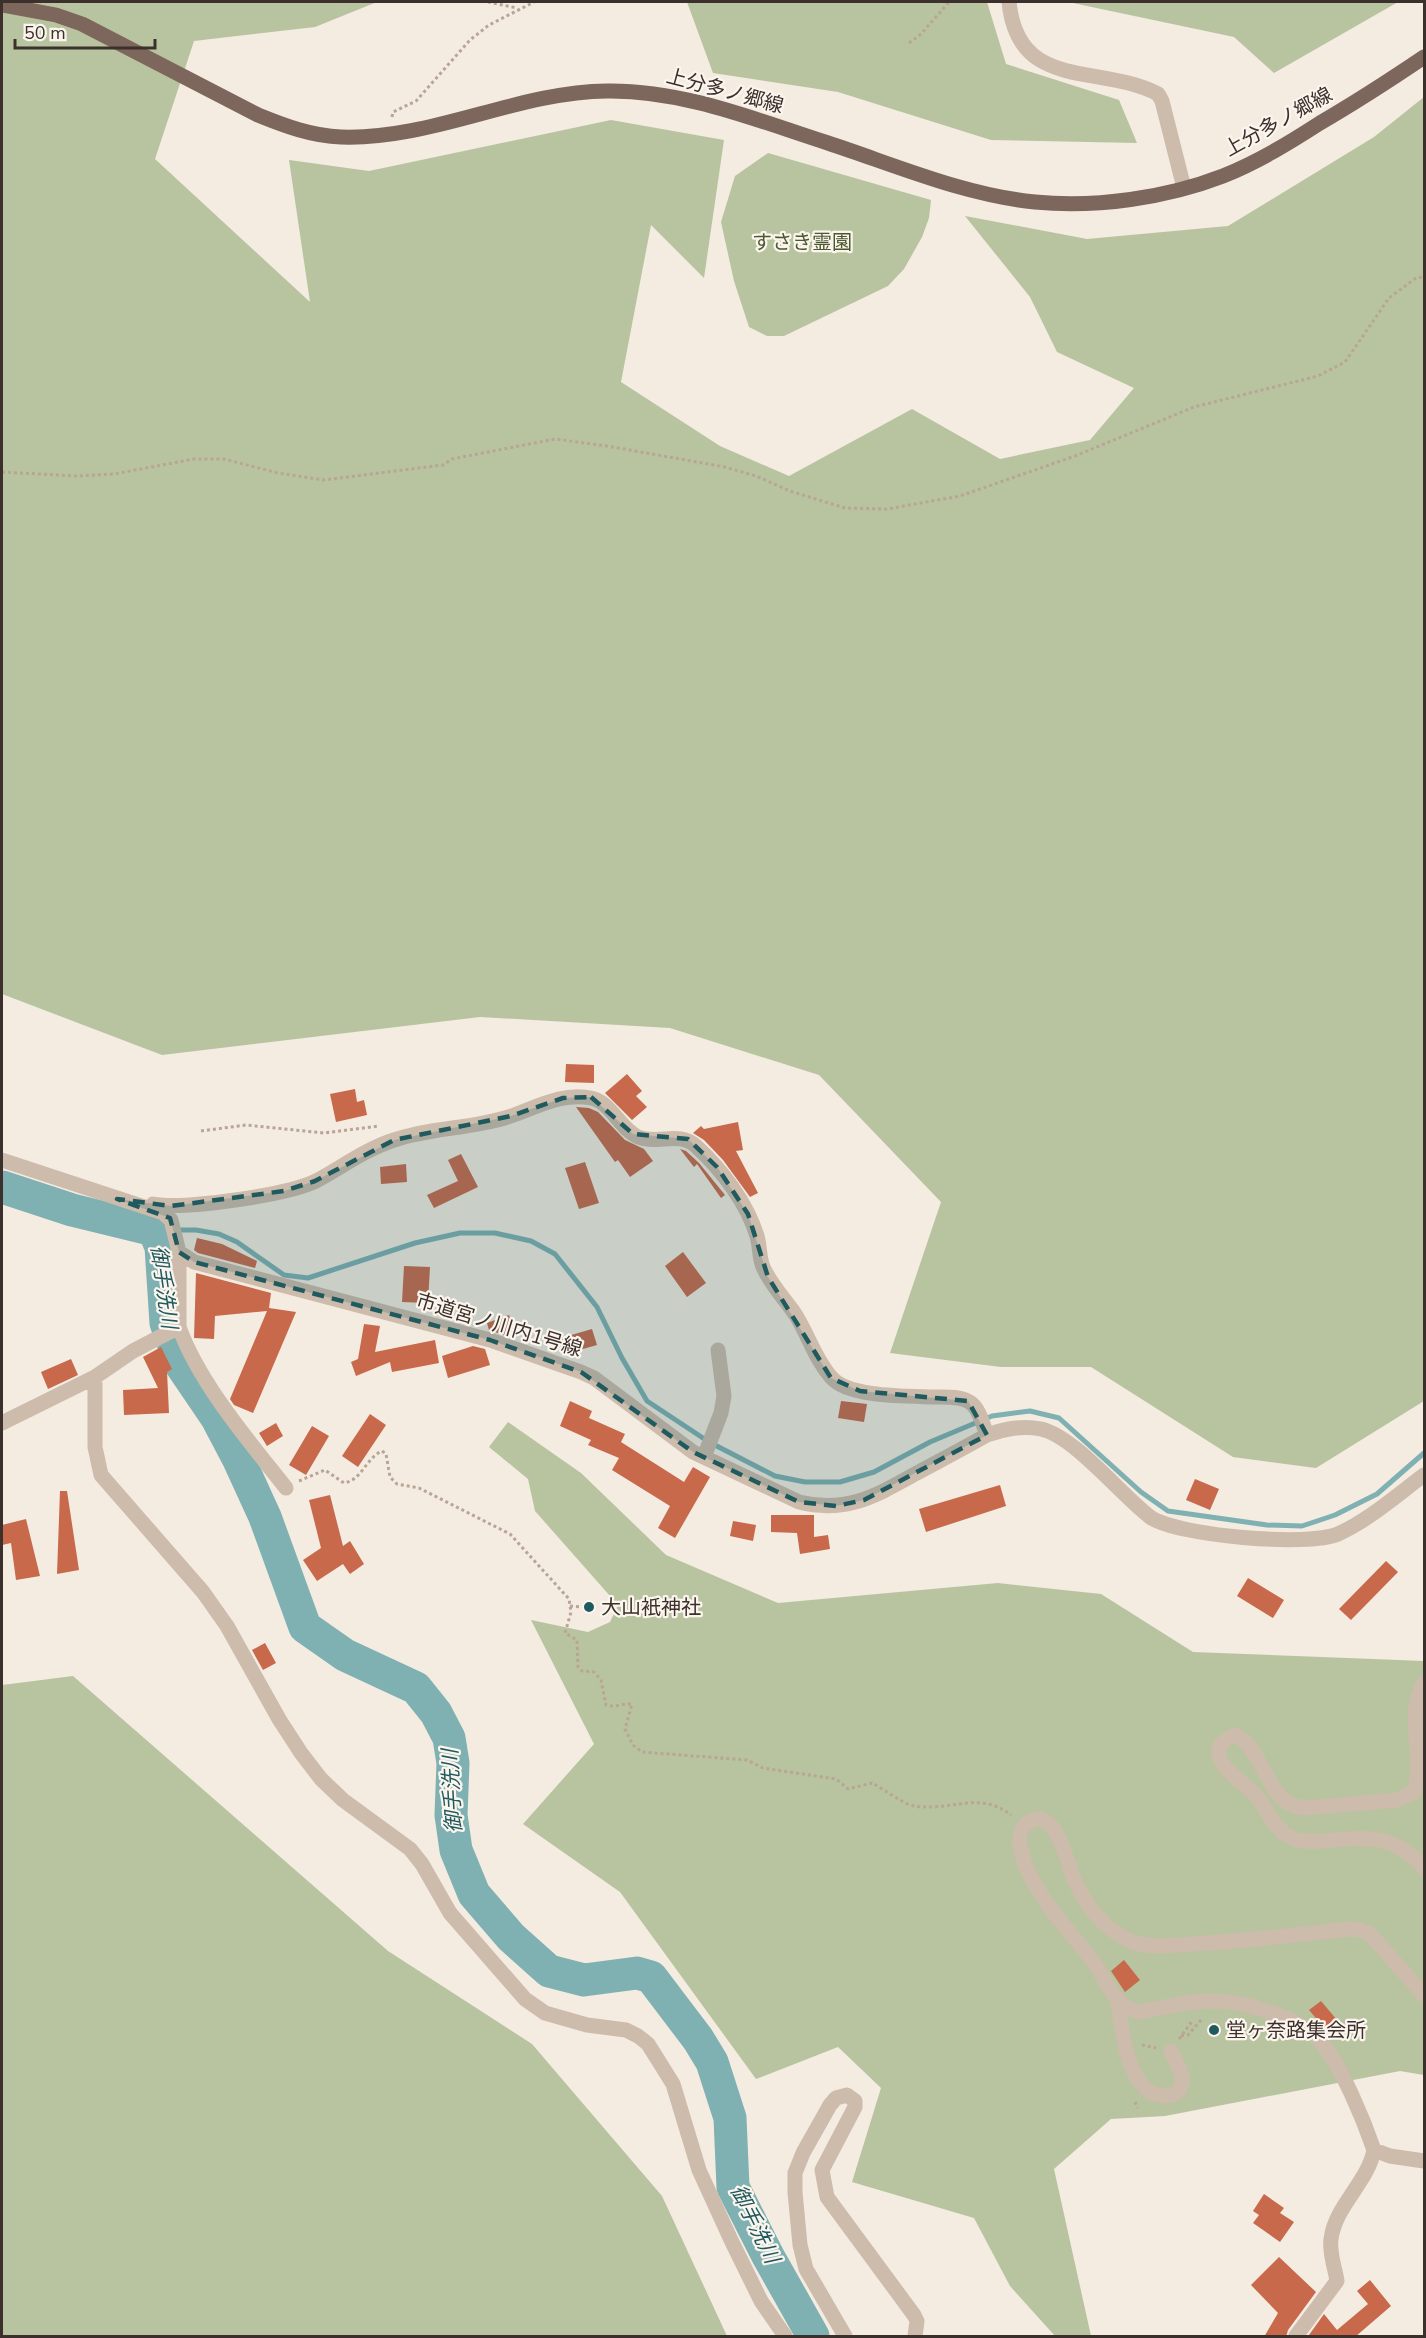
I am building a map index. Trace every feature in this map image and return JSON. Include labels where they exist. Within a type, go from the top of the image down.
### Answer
[{"type":"main road","name":"上分多ノ郷線","points":[[2,5],[56,15],[82,24],[258,115],[287,127],[339,137],[415,131],[552,96],[607,91],[642,92],[672,96],[728,111],[963,188],[1034,202],[1096,203],[1184,188],[1221,177],[1279,149],[1425,57]]},
{"type":"street","points":[[1009,2],[1010,15],[1016,34],[1036,60],[1057,68],[1123,82],[1158,94],[1162,100],[1184,188]]},
{"type":"street","points":[[117,1199],[171,1206],[284,1191],[315,1181],[360,1155],[394,1140],[511,1116],[533,1106],[563,1098],[599,1100],[633,1134],[652,1140],[681,1137],[688,1139],[717,1167],[748,1214],[757,1236],[762,1263],[768,1277],[796,1316],[809,1343],[831,1378],[840,1385],[879,1394],[958,1398],[968,1401],[979,1414],[986,1432]]},
{"type":"street","points":[[2,1160],[163,1213],[169,1217],[179,1248],[172,1331],[236,1424],[286,1488]]},
{"type":"street","name":"市道宮ノ川内1号線","points":[[179,1248],[194,1262],[490,1340],[581,1372],[594,1378],[679,1443],[799,1502],[836,1506],[864,1500],[878,1495],[986,1432],[1021,1427],[1052,1433],[1072,1446],[1152,1518],[1186,1531],[1290,1540],[1323,1539],[1338,1534],[1374,1512],[1425,1475]]},
{"type":"street","points":[[2,1423],[95,1377],[127,1355],[172,1331]]},
{"type":"street","points":[[705,1454],[715,1431],[724,1396],[718,1350]]},
{"type":"street","points":[[95,1377],[95,1447],[101,1475],[195,1583],[227,1626],[279,1719],[301,1754],[321,1779],[344,1800],[410,1849],[422,1864],[450,1913],[525,1999],[545,2013],[587,2025],[626,2030],[648,2044],[673,2084],[699,2170],[726,2230],[761,2301],[785,2337]]},
{"type":"street","points":[[1425,1683],[1419,1695],[1417,1709],[1422,1772],[1414,1792],[1397,1800],[1294,1807],[1284,1802],[1276,1792],[1252,1748],[1245,1740],[1236,1735],[1226,1738],[1219,1745],[1218,1753],[1221,1762],[1255,1795],[1280,1831],[1293,1839],[1307,1842],[1367,1837],[1389,1841],[1404,1850],[1425,1868]]},
{"type":"street","points":[[1296,2337],[1336,2282],[1331,2255],[1331,2238],[1338,2220],[1371,2164],[1374,2150],[1339,2070],[1321,2042],[1310,2032],[1272,2013],[1217,2001],[1140,2012],[1131,2010],[1117,1998],[1093,1962],[1042,1897],[1033,1882],[1019,1844],[1020,1834],[1024,1826],[1040,1819],[1047,1822],[1055,1830],[1075,1882],[1090,1907],[1116,1933],[1135,1943],[1166,1945],[1224,1942],[1348,1929],[1361,1930],[1370,1934],[1425,1995]]},
{"type":"street","points":[[1117,1998],[1129,2056],[1135,2073],[1145,2088],[1155,2095],[1166,2097],[1175,2094],[1180,2089],[1183,2079],[1171,2051]]},
{"type":"street","points":[[845,2337],[806,2269],[800,2245],[795,2173],[803,2153],[830,2105],[836,2098],[847,2095],[855,2101],[855,2107],[822,2170],[824,2188],[827,2198],[914,2315],[917,2321],[915,2337]]},
{"type":"street","points":[[1374,2150],[1390,2156],[1425,2161]]},
{"type":"path","points":[[488,2],[519,9]]},
{"type":"path","points":[[388,134],[393,112],[416,101],[470,40],[489,25],[534,2]]},
{"type":"path","points":[[909,43],[921,34],[949,2]]},
{"type":"path","points":[[2,472],[76,476],[114,474],[194,459],[224,459],[279,473],[324,480],[443,465],[452,459],[555,439],[725,467],[845,508],[887,509],[960,496],[1075,456],[1194,407],[1318,376],[1345,362],[1389,298],[1416,278],[1425,277]]},
{"type":"path","points":[[201,1131],[246,1125],[324,1133],[383,1125]]},
{"type":"path","points":[[286,1488],[325,1470],[344,1483],[351,1482],[375,1454],[382,1451],[386,1454],[390,1477],[397,1484],[419,1488],[510,1534],[569,1599],[571,1612],[566,1633],[577,1640],[578,1667],[582,1671],[594,1672],[601,1680],[606,1705],[610,1707],[624,1703],[632,1704],[625,1729],[633,1745],[642,1752],[747,1760],[763,1768],[836,1779],[849,1789],[872,1783],[911,1805],[925,1807],[988,1802],[1007,1812],[1024,1826]]},
{"type":"path","points":[[570,1606],[582,1607]]},
{"type":"path","points":[[1181,2036],[1188,2035],[1208,2012]]},
{"type":"path","points":[[1171,2051],[1195,2016]]},
{"type":"highlighted area","points":[[591,1097],[633,1134],[688,1139],[717,1167],[748,1214],[768,1277],[831,1378],[860,1391],[968,1401],[987,1435],[864,1500],[836,1506],[799,1502],[693,1452],[581,1372],[490,1340],[194,1262],[179,1252],[170,1218],[117,1199],[171,1206],[284,1191],[315,1181],[394,1140],[511,1116],[563,1098]]},
{"type":"green space","points":[[2,2],[377,2],[315,27],[194,41],[155,159],[310,302],[289,160],[369,171],[611,120],[724,140],[704,278],[651,225],[621,382],[720,446],[789,476],[912,409],[1000,459],[1090,440],[1134,388],[1057,352],[1030,297],[965,216],[1087,239],[1228,226],[1374,137],[1424,97],[1424,1401],[1316,1468],[1233,1457],[1091,1367],[1001,1367],[890,1353],[941,1202],[819,1075],[670,1028],[480,1017],[162,1055],[2,994]]},
{"type":"green space","points":[[687,2],[987,2],[1006,64],[1119,100],[1137,143],[991,140],[838,92],[713,73]]},
{"type":"green space","points":[[1068,2],[1398,2],[1274,73],[1234,37]]},
{"type":"green space","name":"すさき霊園","points":[[768,153],[931,200],[929,218],[922,237],[904,269],[888,286],[784,336],[767,336],[749,327],[734,281],[721,222],[735,176]]},
{"type":"green space","points":[[508,1422],[581,1473],[666,1555],[778,1603],[998,1583],[1101,1594],[1193,1652],[1424,1661],[1424,2075],[1400,2071],[1165,2116],[1111,2119],[1054,2169],[1091,2336],[1055,2336],[1010,2286],[974,2218],[852,2182],[881,2088],[838,2047],[756,2079],[620,1892],[523,1824],[594,1744],[531,1620],[588,1632],[610,1622],[618,1605],[535,1511],[528,1479],[489,1447]]},
{"type":"green space","points":[[73,1676],[388,1951],[532,2044],[662,2196],[727,2336],[2,2336],[2,1685]]},
{"type":"building","points":[[566,1064],[594,1065],[594,1083],[565,1082]]},
{"type":"building","points":[[627,1074],[642,1091],[636,1096],[647,1107],[632,1120],[605,1093]]},
{"type":"building","points":[[355,1089],[357,1102],[364,1100],[367,1115],[336,1122],[330,1094]]},
{"type":"building","points":[[576,1107],[589,1108],[598,1112],[625,1140],[644,1149],[653,1161],[630,1177],[618,1160],[615,1162]]},
{"type":"building","points":[[738,1122],[743,1150],[736,1151],[758,1193],[750,1197],[723,1160],[704,1140],[693,1133],[701,1126],[704,1129]]},
{"type":"building","points":[[680,1149],[686,1151],[699,1163],[725,1195],[721,1198],[697,1164],[694,1167]]},
{"type":"building","points":[[461,1154],[478,1187],[434,1208],[427,1195],[458,1181],[448,1160]]},
{"type":"building","points":[[585,1162],[599,1203],[579,1209],[565,1168]]},
{"type":"building","points":[[406,1164],[407,1182],[381,1184],[380,1167]]},
{"type":"building","points":[[197,1238],[222,1244],[257,1261],[255,1268],[198,1253],[194,1250]]},
{"type":"building","points":[[683,1252],[706,1283],[687,1297],[665,1266]]},
{"type":"building","points":[[404,1266],[430,1267],[428,1303],[402,1302]]},
{"type":"building","points":[[196,1273],[271,1293],[269,1308],[296,1312],[253,1413],[234,1405],[230,1399],[267,1311],[215,1316],[214,1339],[194,1338]]},
{"type":"building","points":[[509,1315],[514,1331],[504,1335],[489,1330],[487,1323]]},
{"type":"building","points":[[364,1324],[380,1326],[375,1352],[435,1340],[439,1363],[392,1372],[390,1362],[356,1376],[351,1362],[358,1359]]},
{"type":"building","points":[[592,1329],[597,1345],[565,1354],[561,1338]]},
{"type":"building","points":[[473,1346],[485,1349],[490,1365],[448,1378],[442,1356]]},
{"type":"building","points":[[161,1347],[172,1369],[167,1372],[169,1413],[124,1415],[123,1390],[158,1388],[143,1357]]},
{"type":"building","points":[[71,1359],[78,1375],[48,1389],[41,1372]]},
{"type":"building","points":[[570,1401],[592,1411],[589,1418],[625,1434],[621,1442],[684,1482],[693,1467],[710,1477],[675,1538],[658,1528],[670,1506],[612,1470],[619,1458],[588,1445],[591,1440],[560,1426]]},
{"type":"building","points":[[841,1401],[867,1404],[864,1422],[838,1418]]},
{"type":"building","points":[[370,1414],[386,1425],[358,1467],[342,1456]]},
{"type":"building","points":[[276,1423],[283,1436],[267,1446],[259,1433]]},
{"type":"building","points":[[312,1426],[329,1436],[306,1475],[289,1465]]},
{"type":"building","points":[[1195,1479],[1219,1489],[1210,1510],[1186,1500]]},
{"type":"building","points":[[1000,1485],[1006,1506],[926,1532],[919,1509]]},
{"type":"building","points":[[60,1491],[67,1491],[79,1570],[57,1574]]},
{"type":"building","points":[[330,1495],[343,1546],[350,1541],[364,1564],[350,1574],[343,1564],[317,1581],[303,1560],[321,1548],[309,1500]]},
{"type":"building","points":[[771,1515],[814,1515],[814,1537],[828,1535],[830,1549],[800,1554],[797,1533],[771,1532]]},
{"type":"building","points":[[26,1519],[40,1576],[16,1580],[11,1543],[2,1545],[2,1525]]},
{"type":"building","points":[[733,1521],[756,1525],[753,1541],[730,1536]]},
{"type":"building","points":[[1386,1561],[1398,1572],[1351,1620],[1339,1609]]},
{"type":"building","points":[[1248,1578],[1284,1600],[1273,1618],[1237,1596]]},
{"type":"building","points":[[265,1643],[276,1663],[263,1670],[252,1650]]},
{"type":"building","points":[[1124,1960],[1140,1980],[1125,1992],[1111,1971]]},
{"type":"building","points":[[1321,2001],[1337,2020],[1326,2030],[1309,2010]]},
{"type":"building","points":[[1264,2194],[1284,2208],[1280,2213],[1294,2222],[1280,2242],[1253,2223],[1259,2215],[1253,2211]]},
{"type":"building","points":[[1279,2257],[1316,2292],[1288,2330],[1286,2337],[1264,2337],[1278,2313],[1251,2285]]},
{"type":"building","points":[[1370,2280],[1391,2306],[1355,2337],[1310,2337],[1309,2335],[1324,2314],[1337,2330],[1368,2304],[1357,2291]]},
{"type":"waterway","name":"御手洗川","points":[[2,1187],[72,1210],[154,1230],[161,1247],[166,1323],[181,1365],[217,1418],[238,1458],[265,1517],[305,1627],[345,1655],[416,1688],[436,1713],[449,1738],[453,1763],[451,1815],[456,1850],[474,1894],[511,1937],[549,1971],[584,1980],[637,1973],[651,1977],[698,2039],[712,2062],[730,2118],[733,2187],[768,2256],[813,2336]]},
{"type":"waterway","points":[[154,1230],[196,1230],[219,1234],[237,1242],[284,1275],[308,1278],[415,1243],[460,1233],[495,1233],[531,1241],[555,1254],[597,1307],[622,1358],[647,1401],[709,1442],[775,1476],[805,1482],[840,1482],[874,1472],[930,1442],[992,1416],[1030,1411],[1059,1418],[1141,1492],[1168,1511],[1267,1525],[1302,1526],[1335,1515],[1377,1494],[1424,1453]]},
{"type":"place","name":"大山衹神社","points":[[589,1607]]},
{"type":"place","name":"堂ヶ奈路集会所","points":[[1214,2030]]}]
